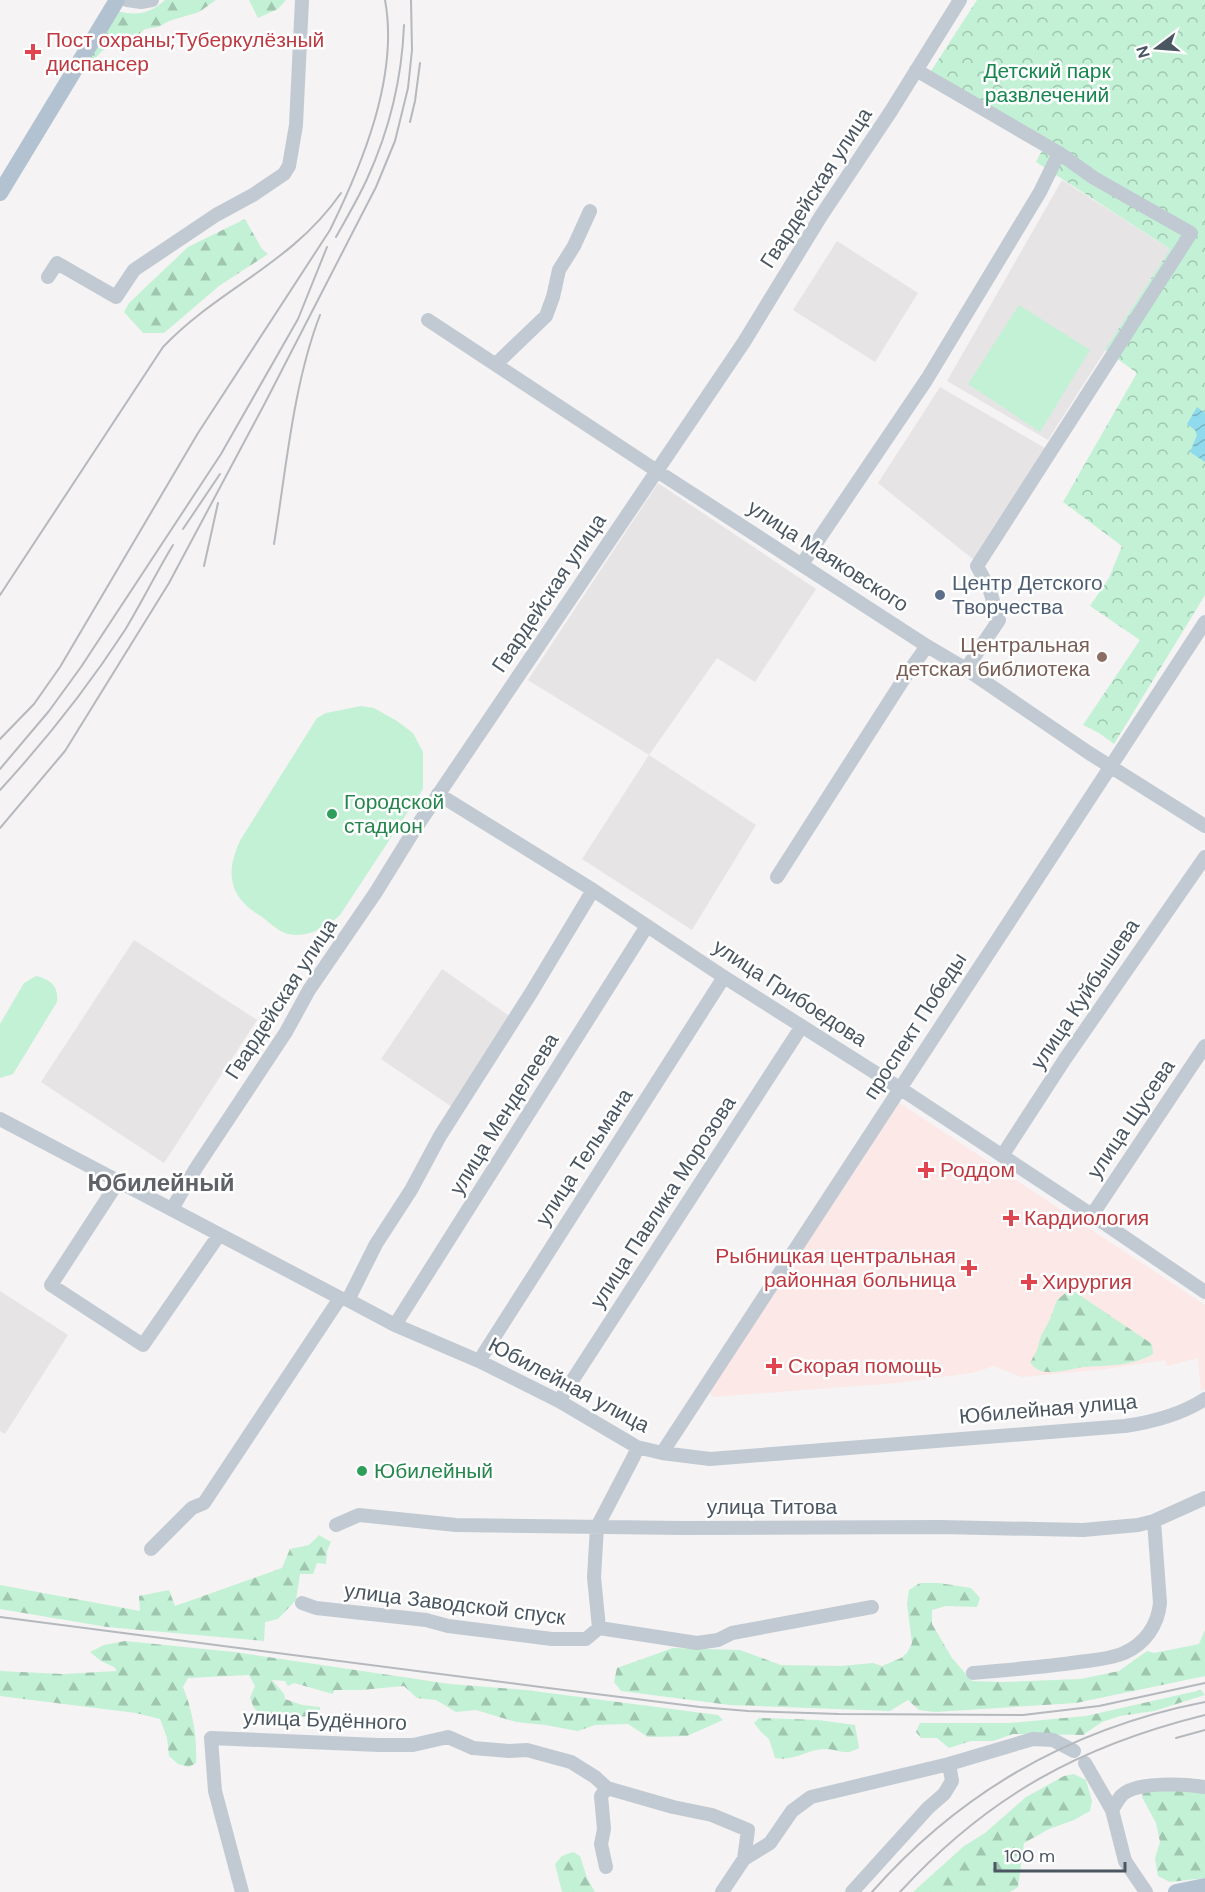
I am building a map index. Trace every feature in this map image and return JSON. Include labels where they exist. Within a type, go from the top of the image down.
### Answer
[{"type":"main road","points":[[0,193],[117,0]]},
{"type":"main road","points":[[1176,1892],[1205,1886]]},
{"type":"street","points":[[128,0],[141,2],[152,0]]},
{"type":"street","points":[[48,277],[57,263],[116,297],[134,270],[216,215],[253,195],[284,174],[289,166],[297,125],[302,0]]},
{"type":"street","name":"Гвардейская улица","points":[[172,1209],[196,1168],[286,1032],[309,990],[376,892],[438,794],[744,342],[821,216],[960,0]]},
{"type":"street","points":[[916,69],[1059,153],[1094,178],[1191,233],[977,566],[989,588],[999,620],[966,669]]},
{"type":"street","points":[[802,564],[927,379],[1040,192],[1059,153]]},
{"type":"street","points":[[496,364],[546,316],[554,297],[560,270],[590,211]]},
{"type":"street","name":"улица Маяковского","points":[[428,320],[1205,826]]},
{"type":"street","name":"проспект Победы","points":[[662,1453],[1205,622]]},
{"type":"street","points":[[777,877],[905,676],[927,646]]},
{"type":"street","name":"улица Грибоедова","points":[[438,794],[593,890],[724,977],[901,1089],[1205,1292]]},
{"type":"street","name":"улица Куйбышева","points":[[1002,1155],[1065,1059],[1205,857]]},
{"type":"street","points":[[152,1549],[192,1508],[204,1503],[344,1299],[411,1190],[440,1136],[593,890]]},
{"type":"street","name":"улица Менделеева","points":[[395,1325],[648,926]]},
{"type":"street","name":"улица Тельмана","points":[[479,1361],[724,977]]},
{"type":"street","name":"улица Павлика Морозова","points":[[559,1401],[802,1026]]},
{"type":"street","name":"улица Щусева","points":[[1092,1215],[1205,1046]]},
{"type":"street","name":"Юбилейная улица","points":[[0,1119],[395,1325],[479,1361],[559,1401],[637,1447],[662,1453],[710,1459],[1125,1426],[1167,1416],[1197,1405],[1205,1399]]},
{"type":"street","points":[[118,1182],[51,1285],[143,1345],[219,1235]]},
{"type":"street","points":[[597,1527],[637,1447]]},
{"type":"street","name":"улица Титова","points":[[336,1525],[359,1515],[456,1525],[940,1527],[1083,1530],[1138,1525],[1154,1521],[1205,1498]]},
{"type":"street","points":[[973,1673],[1108,1658],[1124,1653],[1140,1643],[1152,1630],[1159,1616],[1154,1521]]},
{"type":"street","name":"улица Заводской спуск","points":[[302,1603],[316,1608],[426,1620],[448,1626],[552,1639],[586,1639],[599,1628],[594,1577],[597,1527]]},
{"type":"street","points":[[599,1628],[698,1643],[718,1641],[732,1633],[872,1607]]},
{"type":"street","name":"улица Будённого","points":[[242,1892],[215,1791],[211,1738],[413,1745],[448,1737],[473,1748],[527,1750],[571,1762],[595,1777],[606,1788],[673,1807],[712,1815],[748,1830],[744,1859]]},
{"type":"street","points":[[722,1892],[744,1859],[770,1843],[792,1811],[812,1797],[949,1764],[1033,1739],[1053,1740],[1074,1751]]},
{"type":"street","points":[[1084,1763],[1112,1810],[1125,1861],[1146,1892]]},
{"type":"street","points":[[852,1892],[928,1808],[944,1794],[952,1781],[949,1764]]},
{"type":"street","points":[[1112,1810],[1123,1794],[1144,1787],[1179,1783],[1205,1787]]},
{"type":"street","points":[[606,1788],[601,1796],[604,1829],[601,1844],[606,1867]]},
{"type":"shaded area","points":[[1062,180],[1170,249],[1048,440],[947,381]]},
{"type":"shaded area","points":[[837,241],[918,293],[875,362],[793,310]]},
{"type":"shaded area","points":[[940,387],[1045,448],[974,560],[878,483]]},
{"type":"shaded area","points":[[658,483],[816,589],[755,682],[717,658],[649,755],[528,680]]},
{"type":"shaded area","points":[[649,755],[756,825],[692,930],[582,859]]},
{"type":"shaded area","points":[[134,940],[257,1020],[164,1163],[41,1082]]},
{"type":"shaded area","points":[[442,969],[512,1018],[452,1107],[381,1059]]},
{"type":"shaded area","name":"Рыбницкая центральная районная больница","points":[[898,1102],[1205,1305],[1205,1388],[1201,1391],[1198,1358],[1167,1366],[1165,1360],[1106,1369],[1021,1377],[994,1366],[972,1373],[896,1383],[713,1397],[707,1389],[846,1185]]},
{"type":"shaded area","points":[[0,1291],[68,1335],[5,1434],[0,1431]]},
{"type":"green space","points":[[165,0],[216,0],[199,12],[169,21],[158,27],[145,29],[138,35],[102,51],[89,65],[87,60],[117,11],[142,13]]},
{"type":"green space","points":[[249,0],[286,0],[278,9],[258,18]]},
{"type":"green space","name":"Детский парк развлечений","points":[[977,0],[1205,0],[1205,595],[1114,744],[1083,725],[1140,640],[1090,606],[1109,578],[1122,546],[1063,502],[1137,373],[1105,350],[1170,249],[1036,162],[1044,147],[931,71]]},
{"type":"green space","points":[[245,219],[262,249],[268,254],[219,286],[164,333],[143,333],[124,312],[129,303],[188,247]]},
{"type":"green space","points":[[1019,305],[1090,350],[1040,432],[968,384]]},
{"type":"green space","name":"Городской стадион","points":[[361,706],[374,708],[413,733],[423,752],[423,789],[340,915],[329,924],[308,934],[285,933],[250,909],[238,896],[232,880],[235,855],[241,839],[317,718],[326,713]]},
{"type":"green space","points":[[36,976],[52,984],[57,992],[57,1002],[13,1074],[0,1078],[0,1024],[24,983]]},
{"type":"green space","points":[[1068,1291],[1075,1292],[1152,1344],[1153,1354],[1119,1365],[1051,1372],[1035,1368],[1030,1363],[1041,1336],[1057,1300]]},
{"type":"green space","points":[[319,1535],[331,1542],[327,1551],[326,1564],[317,1563],[313,1574],[300,1574],[296,1600],[278,1619],[265,1622],[264,1641],[107,1627],[0,1609],[0,1585],[140,1611],[139,1596],[169,1590],[175,1606],[282,1568],[290,1549],[309,1545]]},
{"type":"green space","points":[[920,1583],[939,1583],[971,1588],[980,1598],[977,1607],[946,1606],[932,1610],[932,1624],[952,1658],[972,1681],[1080,1679],[1119,1671],[1147,1651],[1154,1653],[1199,1644],[1205,1630],[1205,1676],[1076,1703],[935,1712],[919,1710],[908,1700],[890,1711],[730,1705],[621,1691],[614,1682],[617,1668],[673,1648],[740,1650],[781,1665],[841,1666],[873,1663],[882,1666],[901,1658],[907,1653],[912,1643],[907,1604],[909,1590]]},
{"type":"green space","points":[[125,1641],[234,1652],[450,1684],[526,1690],[718,1715],[723,1720],[687,1736],[648,1737],[628,1724],[595,1725],[578,1731],[516,1722],[476,1710],[456,1712],[436,1700],[417,1698],[404,1686],[334,1690],[333,1694],[294,1683],[288,1686],[285,1681],[272,1680],[284,1694],[285,1699],[302,1705],[320,1707],[320,1717],[290,1716],[267,1720],[254,1708],[250,1698],[255,1686],[249,1675],[188,1678],[183,1687],[192,1715],[196,1753],[196,1763],[189,1767],[178,1764],[169,1756],[167,1738],[160,1719],[136,1713],[0,1696],[0,1671],[63,1674],[117,1671],[90,1652],[104,1645]]},
{"type":"green space","points":[[1201,1690],[1205,1695],[1154,1711],[1120,1716],[1102,1722],[1083,1735],[1013,1734],[993,1741],[971,1741],[949,1748],[937,1738],[921,1738],[916,1732],[920,1723],[1010,1723],[1086,1716]]},
{"type":"green space","points":[[759,1718],[818,1720],[855,1725],[859,1748],[846,1752],[820,1749],[789,1758],[775,1758],[769,1739],[754,1723]]},
{"type":"green space","points":[[1074,1774],[1086,1780],[1092,1801],[1090,1811],[1024,1843],[1018,1887],[1010,1892],[913,1892],[964,1846],[985,1833],[1026,1797],[1064,1776]]},
{"type":"green space","points":[[1144,1787],[1205,1787],[1205,1878],[1170,1882],[1158,1876],[1155,1858],[1160,1842],[1156,1823],[1142,1797]]},
{"type":"green space","points":[[573,1852],[580,1856],[587,1878],[595,1892],[562,1892],[555,1864],[562,1856]]},
{"type":"water","points":[[1197,407],[1205,413],[1205,462],[1190,452],[1197,435],[1195,430],[1187,424]]},
{"type":"railway","points":[[0,739],[34,704],[60,667],[198,433],[330,230],[366,148],[375,118],[387,58],[388,29],[385,0]]},
{"type":"railway","points":[[0,828],[65,751],[169,583],[376,187],[395,141],[408,88],[412,50],[411,0]]},
{"type":"railway","points":[[336,237],[364,186],[382,142],[397,84],[404,25]]},
{"type":"railway","points":[[410,122],[420,63]]},
{"type":"railway","points":[[0,595],[163,347],[185,326],[300,239],[322,218],[341,193]]},
{"type":"railway","points":[[0,769],[49,711],[81,667],[221,454],[298,319],[327,247]]},
{"type":"railway","points":[[274,544],[297,399],[303,370],[320,315]]},
{"type":"railway","points":[[183,529],[220,474]]},
{"type":"railway","points":[[204,566],[218,503]]},
{"type":"railway","points":[[0,790],[34,752],[96,672],[125,630],[173,545]]},
{"type":"railway","points":[[0,1617],[556,1689],[748,1711],[1023,1715],[1099,1706],[1205,1683]]},
{"type":"railway","points":[[872,1892],[943,1823],[1022,1768],[1110,1728],[1156,1713],[1205,1702]]},
{"type":"railway","points":[[900,1892],[967,1828],[1002,1802],[1039,1779],[1117,1742],[1205,1715]]},
{"type":"railway","points":[[1176,1738],[1205,1730]]},
{"type":"place","name":"Пост охраны;Туберкулёзный диспансер","points":[[33,52]]},
{"type":"place","name":"Центр Детского Творчества","points":[[940,595]]},
{"type":"place","name":"Центральная детская библиотека","points":[[1102,657]]},
{"type":"place","name":"Городской стадион","points":[[332,814]]},
{"type":"place","name":"Роддом","points":[[926,1170]]},
{"type":"place","name":"Кардиология","points":[[1011,1218]]},
{"type":"place","name":"Рыбницкая центральная районная больница","points":[[969,1268]]},
{"type":"place","name":"Хирургия","points":[[1029,1282]]},
{"type":"place","name":"Скорая помощь","points":[[774,1366]]},
{"type":"place","name":"Юбилейный","points":[[362,1471]]},
{"type":"district","name":"Юбилейный","points":[[161,1183]]}]
